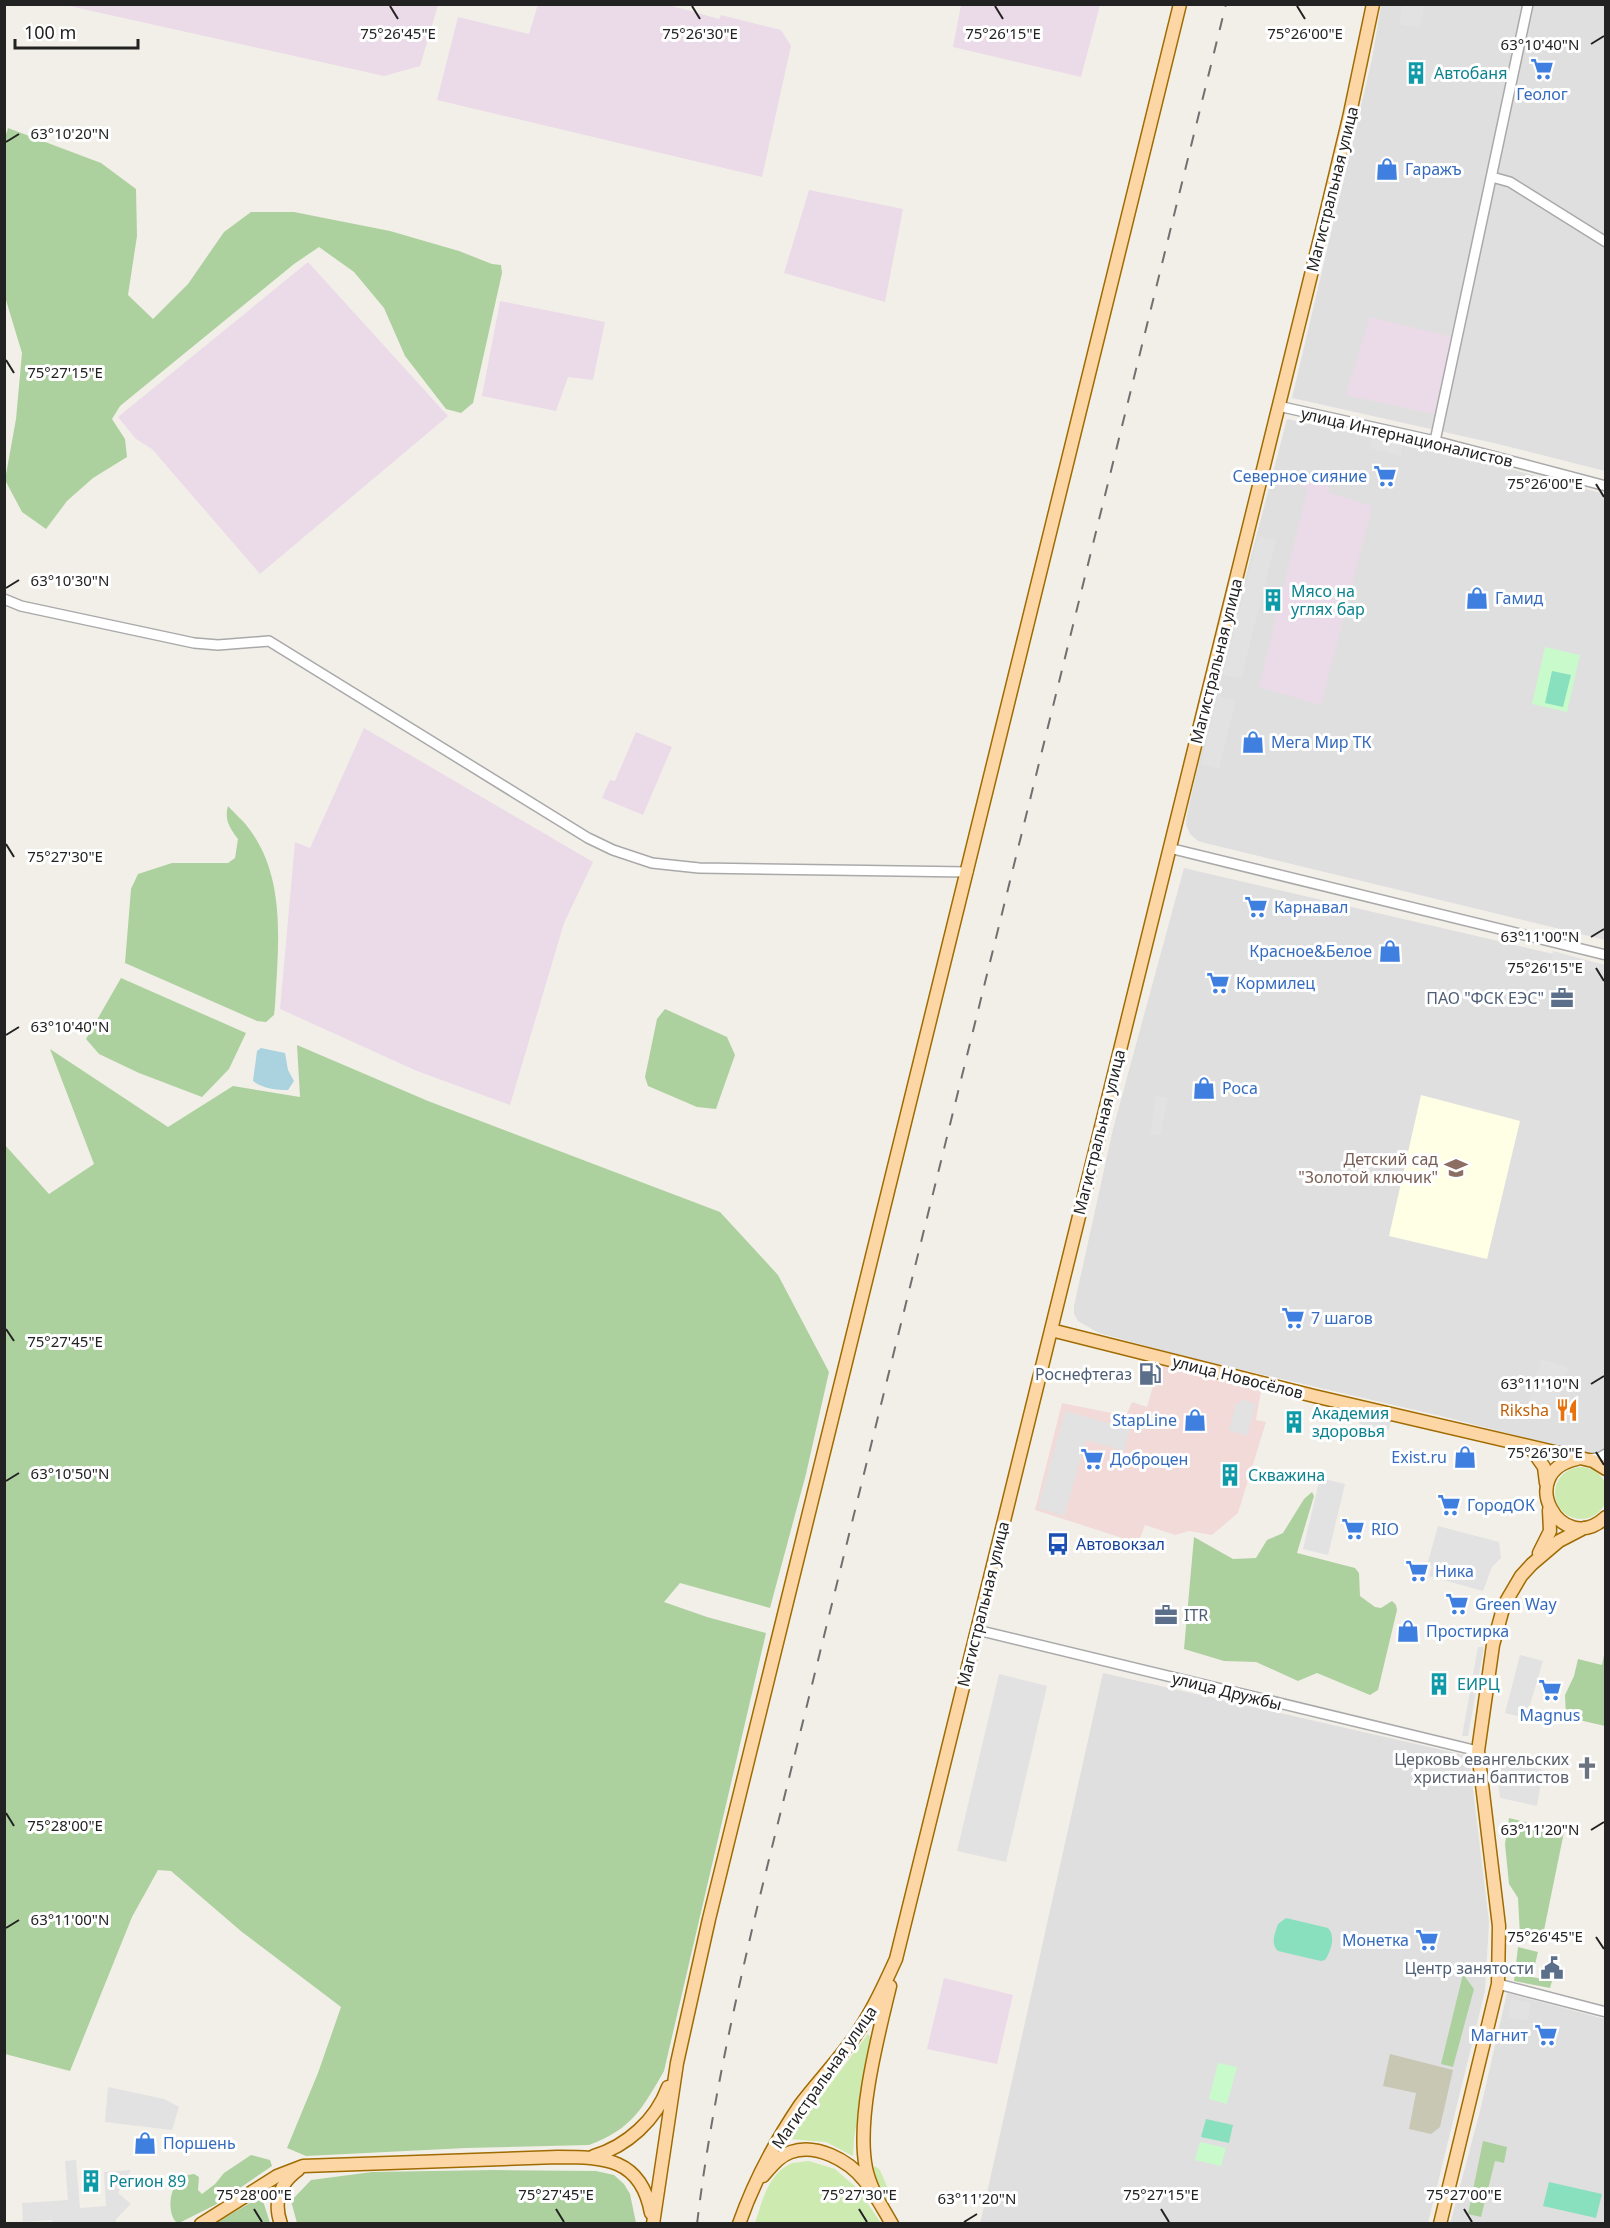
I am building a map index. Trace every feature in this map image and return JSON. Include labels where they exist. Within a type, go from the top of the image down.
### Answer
[{"type":"main road","points":[[653,2223],[676,2063],[711,1908],[1180,4]]},
{"type":"main road","name":"Магистральная улица","points":[[739,2223],[768,2156],[802,2103],[847,2047],[874,2007],[896,1959],[1349,118],[1373,4]]},
{"type":"main road","name":"улица Новосёлов","points":[[1051,1330],[1530,1448],[1593,1461],[1605,1469]]},
{"type":"main road","points":[[1530,1448],[1544,1467],[1547,1502],[1551,1515],[1550,1531],[1532,1564]]},
{"type":"main road","points":[[1546,1488],[1556,1468],[1569,1461],[1584,1459]]},
{"type":"main road","points":[[1547,1502],[1550,1510],[1561,1522],[1568,1525],[1605,1527]]},
{"type":"main road","points":[[1440,2223],[1498,1984],[1499,1926],[1478,1751],[1493,1645],[1500,1616],[1516,1583],[1532,1564],[1569,1533],[1587,1527],[1605,1517]]},
{"type":"main road","points":[[877,2199],[867,2171],[864,2136],[875,2054],[896,1959]]},
{"type":"main road","points":[[591,2157],[619,2146],[647,2123],[667,2091],[676,2063]]},
{"type":"main road","points":[[753,2189],[781,2157],[789,2152],[810,2149],[831,2156],[853,2169],[864,2179],[891,2223]]},
{"type":"main road","points":[[201,2223],[277,2176],[303,2166],[591,2157],[606,2159],[627,2169],[643,2188],[648,2198],[653,2223]]},
{"type":"main road","points":[[281,2223],[277,2209],[281,2189],[287,2180],[303,2166]]},
{"type":"street","points":[[1435,441],[1528,4]]},
{"type":"street","points":[[1492,177],[1510,182],[1605,242]]},
{"type":"street","name":"улица Интернационалистов","points":[[1278,406],[1435,441],[1605,486]]},
{"type":"street","points":[[4,599],[21,606],[194,643],[218,645],[269,640],[573,829],[613,850],[641,860],[699,868],[968,872]]},
{"type":"street","points":[[1169,848],[1605,955]]},
{"type":"street","points":[[1584,1459],[1593,1459],[1605,1454]]},
{"type":"street","name":"улица Дружбы","points":[[977,1630],[1478,1751]]},
{"type":"street","points":[[1498,1984],[1605,2012]]},
{"type":"shaded area","points":[[538,4],[669,5],[719,19],[721,15],[781,30],[791,46],[762,177],[437,100],[458,17],[529,34]]},
{"type":"shaded area","points":[[65,5],[438,5],[420,66],[384,76]]},
{"type":"shaded area","points":[[961,5],[1100,5],[1081,77],[953,47]]},
{"type":"shaded area","points":[[1381,5],[1605,5],[1605,471],[1498,444],[1292,398],[1372,59]]},
{"type":"shaded area","points":[[1402,5],[1424,5],[1420,28],[1399,24]]},
{"type":"shaded area","points":[[809,190],[903,209],[885,302],[784,273]]},
{"type":"shaded area","points":[[308,262],[448,416],[260,574],[152,449],[136,439],[118,417]]},
{"type":"shaded area","points":[[500,301],[605,322],[593,380],[568,377],[556,411],[482,396]]},
{"type":"shaded area","points":[[1370,317],[1452,337],[1434,414],[1346,395]]},
{"type":"shaded area","points":[[1287,419],[1460,456],[1605,494],[1605,940],[1209,844],[1198,841],[1190,834],[1186,825],[1187,814],[1214,697]]},
{"type":"shaded area","points":[[1373,436],[1403,443],[1401,456],[1370,448]]},
{"type":"shaded area","points":[[1304,474],[1328,481],[1329,493],[1372,506],[1321,705],[1259,687],[1308,488],[1300,486]]},
{"type":"shaded area","points":[[1258,536],[1276,540],[1241,679],[1223,675]]},
{"type":"shaded area","points":[[1218,696],[1236,700],[1219,769],[1201,764]]},
{"type":"shaded area","points":[[364,728],[593,862],[564,923],[510,1105],[417,1071],[280,1009],[295,842],[310,848]]},
{"type":"shaded area","points":[[636,732],[672,747],[643,815],[602,798],[610,780],[615,781]]},
{"type":"shaded area","points":[[1184,868],[1605,966],[1606,1446],[1602,1454],[1587,1454],[1445,1417],[1187,1357],[1099,1333],[1078,1321],[1074,1314],[1074,1306],[1113,1129]]},
{"type":"shaded area","points":[[1553,951],[1605,965],[1605,975],[1551,961]]},
{"type":"shaded area","name":"Детский сад \"Золотой ключик\"","points":[[1421,1095],[1520,1121],[1487,1259],[1389,1236]]},
{"type":"shaded area","points":[[1156,1096],[1168,1098],[1160,1136],[1150,1134]]},
{"type":"shaded area","points":[[1541,1359],[1568,1367],[1555,1411],[1529,1403]]},
{"type":"shaded area","points":[[1159,1365],[1261,1391],[1256,1420],[1266,1422],[1238,1513],[1212,1535],[1189,1531],[1175,1535],[1145,1525],[1138,1543],[1035,1510],[1062,1403],[1126,1416],[1132,1402],[1147,1407]]},
{"type":"shaded area","points":[[1241,1399],[1256,1404],[1247,1436],[1229,1430],[1236,1403],[1240,1404]]},
{"type":"shaded area","points":[[1362,1410],[1392,1417],[1389,1430],[1359,1424]]},
{"type":"shaded area","points":[[1065,1411],[1130,1429],[1124,1451],[1086,1440],[1064,1516],[1038,1508]]},
{"type":"shaded area","points":[[1320,1478],[1345,1484],[1328,1555],[1303,1549]]},
{"type":"shaded area","points":[[1438,1526],[1499,1542],[1501,1558],[1492,1567],[1483,1591],[1429,1576],[1432,1566],[1427,1565]]},
{"type":"shaded area","points":[[1478,1647],[1484,1647],[1468,1736],[1462,1736]]},
{"type":"shaded area","points":[[1520,1655],[1543,1661],[1526,1718],[1505,1713]]},
{"type":"shaded area","points":[[1103,1673],[1469,1756],[1489,1922],[1485,1991],[1428,2223],[980,2224]]},
{"type":"shaded area","points":[[999,1674],[1047,1686],[1006,1862],[957,1851]]},
{"type":"shaded area","points":[[1496,1760],[1543,1770],[1537,1806],[1500,1798]]},
{"type":"shaded area","points":[[944,1978],[1013,1995],[997,2064],[927,2049]]},
{"type":"shaded area","points":[[1507,1993],[1605,2019],[1605,2223],[1450,2224],[1480,2111]]},
{"type":"shaded area","points":[[1511,1999],[1531,2003],[1527,2021],[1508,2017]]},
{"type":"shaded area","points":[[1390,2054],[1453,2070],[1440,2127],[1431,2134],[1409,2129],[1416,2093],[1383,2086]]},
{"type":"shaded area","points":[[108,2087],[164,2099],[179,2107],[172,2130],[105,2122]]},
{"type":"shaded area","points":[[76,2160],[80,2208],[106,2206],[104,2172],[131,2170],[118,2193],[131,2204],[116,2219],[116,2223],[53,2223],[52,2220],[23,2222],[22,2203],[68,2200],[65,2161]]},
{"type":"green space","points":[[8,128],[101,163],[136,189],[137,236],[128,295],[153,319],[188,284],[224,232],[251,212],[294,212],[390,231],[501,265],[502,273],[473,403],[461,413],[446,409],[405,356],[384,308],[354,272],[319,247],[294,264],[120,406],[112,419],[125,439],[127,457],[93,478],[67,501],[46,529],[22,512],[5,480],[16,419],[22,353],[5,297],[4,141]]},
{"type":"green space","points":[[1545,647],[1580,655],[1567,712],[1532,704]]},
{"type":"green space","points":[[1552,671],[1571,675],[1563,707],[1545,703]]},
{"type":"green space","points":[[228,806],[248,827],[262,850],[275,892],[278,961],[275,1006],[274,1015],[266,1022],[257,1021],[125,963],[131,889],[138,874],[172,863],[228,863],[235,858],[238,839],[227,820]]},
{"type":"green space","points":[[121,978],[246,1033],[229,1069],[202,1097],[139,1073],[99,1054],[86,1039]]},
{"type":"green space","points":[[665,1009],[727,1037],[735,1055],[716,1109],[697,1107],[648,1086],[645,1077],[657,1019]]},
{"type":"green space","points":[[297,1045],[428,1101],[720,1212],[778,1275],[829,1372],[806,1474],[770,1608],[680,1583],[664,1602],[707,1617],[766,1633],[664,2071],[642,2107],[626,2125],[604,2139],[589,2145],[306,2156],[287,2148],[318,2073],[341,2007],[242,1932],[171,1871],[158,1870],[132,1917],[70,2071],[5,2054],[5,1145],[49,1194],[94,1164],[50,1049],[168,1127],[233,1086],[300,1097]]},
{"type":"green space","points":[[1581,1467],[1591,1469],[1599,1475],[1605,1483],[1607,1493],[1605,1503],[1599,1511],[1591,1517],[1581,1519],[1571,1517],[1563,1511],[1557,1503],[1555,1493],[1557,1483],[1563,1475],[1571,1469]]},
{"type":"green space","points":[[1312,1492],[1314,1496],[1297,1553],[1355,1568],[1359,1573],[1360,1596],[1375,1607],[1381,1608],[1392,1601],[1396,1605],[1397,1610],[1378,1690],[1370,1695],[1317,1673],[1298,1681],[1256,1662],[1224,1661],[1184,1649],[1194,1537],[1233,1559],[1256,1558],[1267,1540],[1283,1533],[1304,1499]]},
{"type":"green space","points":[[1605,1650],[1605,1726],[1566,1717],[1565,1695],[1574,1676],[1578,1659],[1602,1665]]},
{"type":"green space","points":[[1509,1818],[1564,1832],[1542,1940],[1520,1936],[1518,1898],[1509,1884],[1505,1844]]},
{"type":"green space","points":[[1286,1918],[1328,1928],[1332,1935],[1332,1944],[1325,1960],[1278,1951],[1274,1945],[1275,1935],[1278,1924]]},
{"type":"green space","points":[[1518,1947],[1538,1952],[1532,1977],[1552,1981],[1550,1988],[1514,1981]]},
{"type":"green space","points":[[1463,1974],[1474,1989],[1453,2067],[1441,2064]]},
{"type":"green space","points":[[868,2034],[871,2037],[853,2156],[826,2142],[789,2139]]},
{"type":"green space","points":[[1218,2063],[1237,2067],[1227,2104],[1209,2099]]},
{"type":"green space","points":[[1206,2119],[1233,2125],[1229,2143],[1201,2137]]},
{"type":"green space","points":[[1483,2141],[1507,2147],[1504,2163],[1495,2161],[1481,2217],[1468,2214]]},
{"type":"green space","points":[[1200,2142],[1226,2148],[1221,2166],[1195,2160]]},
{"type":"green space","points":[[251,2155],[270,2160],[272,2166],[215,2205],[179,2223],[175,2221],[171,2211],[171,2199],[174,2188],[181,2178],[194,2174],[199,2177],[198,2190],[202,2194],[224,2173]]},
{"type":"green space","points":[[809,2161],[835,2169],[857,2188],[881,2223],[755,2223],[763,2198],[776,2174],[790,2164]]},
{"type":"green space","points":[[875,2166],[880,2170],[893,2200],[889,2205],[886,2204],[872,2171]]},
{"type":"green space","points":[[596,2171],[614,2175],[624,2184],[630,2194],[636,2223],[297,2223],[291,2201],[311,2180],[372,2172]]},
{"type":"green space","points":[[1549,2182],[1602,2194],[1596,2218],[1543,2206]]},
{"type":"green space","points":[[255,2200],[263,2201],[270,2223],[216,2223]]},
{"type":"water","points":[[261,1048],[285,1053],[288,1070],[294,1081],[288,1090],[265,1087],[253,1081],[257,1051]]},
{"type":"railway","points":[[697,2224],[708,2143],[723,2063],[758,1904],[1226,4]]},
{"type":"place","name":"Геолог","points":[[1542,69]]},
{"type":"place","name":"Автобаня","points":[[1416,73]]},
{"type":"place","name":"Гаражъ","points":[[1387,169]]},
{"type":"place","name":"Северное сияние","points":[[1385,476]]},
{"type":"place","name":"Гамид","points":[[1477,598]]},
{"type":"place","name":"Мясо на углях бар","points":[[1273,600]]},
{"type":"place","name":"Мега Мир ТК","points":[[1253,742]]},
{"type":"place","name":"Карнавал","points":[[1256,907]]},
{"type":"place","name":"Красное&Белое","points":[[1390,951]]},
{"type":"place","name":"Кормилец","points":[[1218,983]]},
{"type":"place","name":"ПАО \"ФСК ЕЭС\"","points":[[1562,998]]},
{"type":"place","name":"Роса","points":[[1204,1088]]},
{"type":"place","name":"Детский сад \"Золотой ключик\"","points":[[1456,1168]]},
{"type":"place","name":"7 шагов","points":[[1293,1318]]},
{"type":"place","name":"Роснефтегаз","points":[[1150,1374]]},
{"type":"place","name":"Riksha","points":[[1567,1410]]},
{"type":"place","name":"StapLine","points":[[1195,1420]]},
{"type":"place","name":"Академия здоровья","points":[[1294,1422]]},
{"type":"place","name":"Exist.ru","points":[[1465,1457]]},
{"type":"place","name":"Доброцен","points":[[1092,1459]]},
{"type":"place","name":"Скважина","points":[[1230,1475]]},
{"type":"place","name":"ГородОК","points":[[1449,1505]]},
{"type":"place","name":"RIO","points":[[1353,1529]]},
{"type":"place","name":"Автовокзал","points":[[1058,1544]]},
{"type":"place","name":"Ника","points":[[1417,1571]]},
{"type":"place","name":"Green Way","points":[[1457,1604]]},
{"type":"place","name":"ITR","points":[[1166,1615]]},
{"type":"place","name":"Простирка","points":[[1408,1631]]},
{"type":"place","name":"ЕИРЦ","points":[[1439,1684]]},
{"type":"place","name":"Magnus","points":[[1550,1690]]},
{"type":"place","name":"Церковь евангельских христиан баптистов","points":[[1587,1768]]},
{"type":"place","name":"Монетка","points":[[1427,1940]]},
{"type":"place","name":"Центр занятости","points":[[1552,1968]]},
{"type":"place","name":"Магнит","points":[[1546,2035]]},
{"type":"place","name":"Поршень","points":[[145,2143]]},
{"type":"place","name":"Регион 89","points":[[91,2181]]}]
